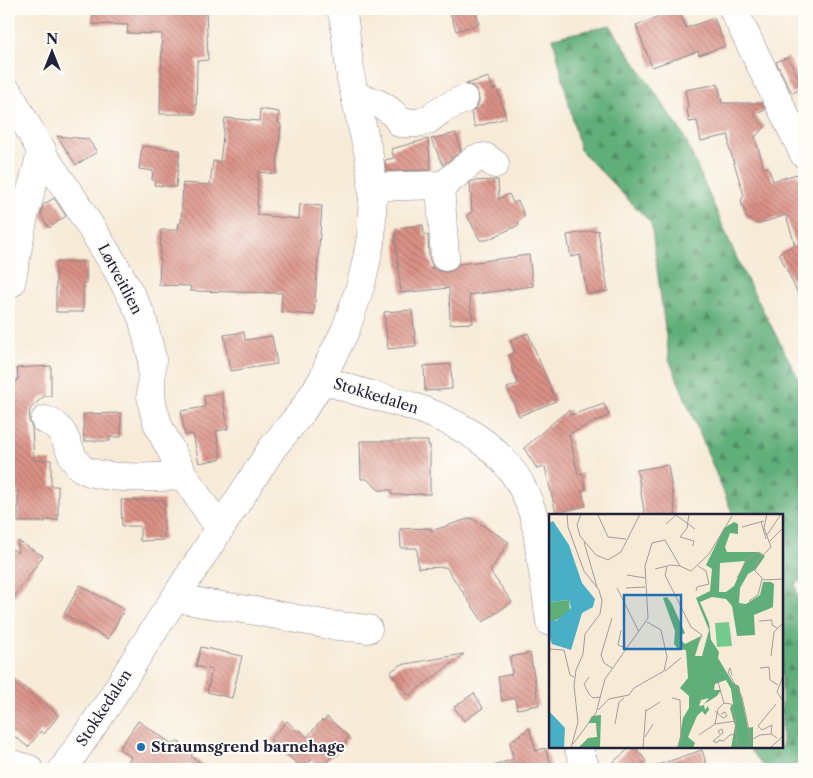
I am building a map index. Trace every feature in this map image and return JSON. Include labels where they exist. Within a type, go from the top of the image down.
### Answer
[{"type":"street","points":[[323,379],[346,328],[361,284],[371,237],[373,192],[369,156],[351,79],[341,9]]},
{"type":"street","points":[[733,9],[804,154]]},
{"type":"street","name":"Løtveitlien","points":[[9,92],[45,158],[115,266],[142,317],[152,358],[151,396],[158,425],[184,476],[221,528]]},
{"type":"street","points":[[356,97],[373,101],[395,113],[400,122],[428,120],[441,110],[464,99]]},
{"type":"street","points":[[11,283],[24,216],[42,150]]},
{"type":"street","points":[[372,187],[440,185],[447,182],[475,159],[485,157],[495,164]]},
{"type":"street","points":[[440,185],[445,257]]},
{"type":"street","name":"Stokkedalen","points":[[63,769],[108,704],[274,447],[301,413],[323,379],[442,417],[493,449],[515,475],[530,504],[537,532],[549,615]]},
{"type":"street","points":[[45,420],[53,422],[59,427],[78,466],[92,474],[116,477],[184,476]]},
{"type":"street","points":[[177,596],[196,602],[311,622],[368,629]]},
{"type":"street","points":[[578,748],[586,769]]},
{"type":"street","points":[[9,763],[29,769]]},
{"type":"green space","points":[[610,25],[683,134],[741,268],[804,389],[804,579],[795,584],[804,626],[804,769],[765,769],[749,748],[783,748],[783,514],[733,514],[669,359],[651,223],[580,150],[553,38]]},
{"type":"building","points":[[93,9],[206,9],[208,60],[197,61],[196,114],[160,114],[162,34],[127,33],[128,25],[92,24]]},
{"type":"building","points":[[449,9],[475,9],[479,24],[456,31]]},
{"type":"building","points":[[679,10],[686,28],[714,18],[725,46],[699,55],[698,51],[652,67],[636,25]]},
{"type":"building","points":[[788,57],[803,88],[792,93],[776,62]]},
{"type":"building","points":[[489,77],[493,90],[497,88],[506,118],[475,127],[471,113],[477,107],[479,101],[478,93],[473,86],[466,84]]},
{"type":"building","points":[[718,84],[722,103],[762,103],[765,110],[754,115],[765,127],[755,137],[764,168],[768,167],[773,181],[797,174],[798,177],[801,177],[804,189],[804,307],[779,253],[795,245],[786,215],[758,224],[746,217],[741,201],[744,195],[729,147],[729,135],[701,141],[697,121],[689,122],[685,90]]},
{"type":"building","points":[[260,109],[279,112],[278,123],[281,124],[276,174],[258,172],[257,215],[299,219],[300,204],[322,206],[314,315],[281,312],[282,293],[190,291],[191,286],[159,285],[161,230],[178,230],[179,223],[181,223],[183,183],[210,185],[213,161],[220,162],[225,118],[259,121]]},
{"type":"building","points":[[456,133],[461,151],[443,165],[431,139]]},
{"type":"building","points":[[57,136],[88,139],[97,152],[76,165]]},
{"type":"building","points":[[428,139],[431,170],[386,171],[385,160],[394,158],[391,149]]},
{"type":"building","points":[[142,146],[180,150],[176,187],[154,185],[155,180],[152,180],[153,171],[139,169]]},
{"type":"building","points":[[498,180],[499,199],[509,194],[513,203],[518,201],[525,216],[518,222],[519,225],[487,240],[480,240],[467,215],[472,212],[470,183],[473,181]]},
{"type":"building","points":[[54,198],[66,216],[49,228],[41,215],[43,205]]},
{"type":"building","points":[[423,225],[424,235],[428,235],[429,258],[433,267],[430,268],[447,272],[454,270],[459,264],[529,255],[533,286],[469,295],[473,323],[450,324],[449,288],[401,293],[395,236],[397,236],[396,228]]},
{"type":"building","points":[[598,230],[608,291],[587,294],[580,255],[571,257],[567,235]]},
{"type":"building","points":[[56,262],[86,262],[86,283],[83,283],[83,312],[56,312]]},
{"type":"building","points":[[412,310],[416,346],[388,349],[384,312]]},
{"type":"building","points":[[244,332],[245,340],[272,336],[277,364],[230,371],[224,335]]},
{"type":"building","points":[[528,333],[556,401],[519,416],[507,388],[518,384],[509,355],[515,352],[510,340]]},
{"type":"building","points":[[451,364],[452,389],[425,391],[424,366]]},
{"type":"building","points":[[51,366],[51,396],[44,396],[30,409],[29,421],[32,427],[34,460],[51,460],[51,486],[58,486],[58,520],[18,522],[18,491],[9,491],[10,390],[18,379],[17,368]]},
{"type":"building","points":[[222,393],[228,429],[216,431],[221,459],[199,463],[193,434],[185,435],[181,411],[205,407],[204,396]]},
{"type":"building","points":[[604,404],[609,415],[569,434],[578,474],[582,473],[586,489],[582,491],[586,506],[556,513],[545,467],[537,469],[524,448],[569,410],[571,415]]},
{"type":"building","points":[[121,413],[121,437],[110,437],[110,441],[84,441],[83,414]]},
{"type":"building","points":[[360,441],[428,441],[428,445],[430,445],[430,494],[392,495],[392,490],[379,490],[367,479],[361,479]]},
{"type":"building","points":[[668,465],[676,514],[645,514],[637,470]]},
{"type":"building","points":[[121,500],[164,500],[164,540],[140,541],[140,526],[122,526]]},
{"type":"building","points":[[471,518],[509,542],[490,571],[512,602],[483,622],[446,567],[418,568],[417,548],[401,548],[400,529],[431,528],[431,531]]},
{"type":"building","points":[[18,541],[43,556],[9,604],[9,547],[18,553]]},
{"type":"building","points":[[80,585],[124,610],[108,639],[64,614]]},
{"type":"building","points":[[201,647],[242,656],[232,698],[207,692],[212,670],[196,666]]},
{"type":"building","points":[[530,653],[539,705],[517,709],[515,698],[502,701],[498,677],[512,674],[510,657]]},
{"type":"building","points":[[464,654],[410,695],[407,694],[390,672],[400,665]]},
{"type":"building","points":[[9,675],[58,716],[44,734],[41,731],[28,747],[9,732]]},
{"type":"building","points":[[474,693],[483,708],[464,721],[454,707]]},
{"type":"building","points":[[327,717],[349,737],[346,743],[320,769],[311,760],[303,769],[270,740],[287,721],[298,732],[300,730],[307,737]]},
{"type":"building","points":[[138,721],[174,745],[177,741],[194,752],[191,756],[210,769],[123,769],[131,757],[119,749]]},
{"type":"building","points":[[529,728],[536,751],[545,748],[553,769],[492,769],[491,767],[513,759],[510,742]]},
{"type":"building","points":[[630,748],[635,748],[646,761],[637,769],[605,769]]},
{"type":"building","points":[[702,750],[708,769],[655,769],[655,766]]},
{"type":"place","name":"Straumsgrend barnehage","points":[[141,747]]}]
